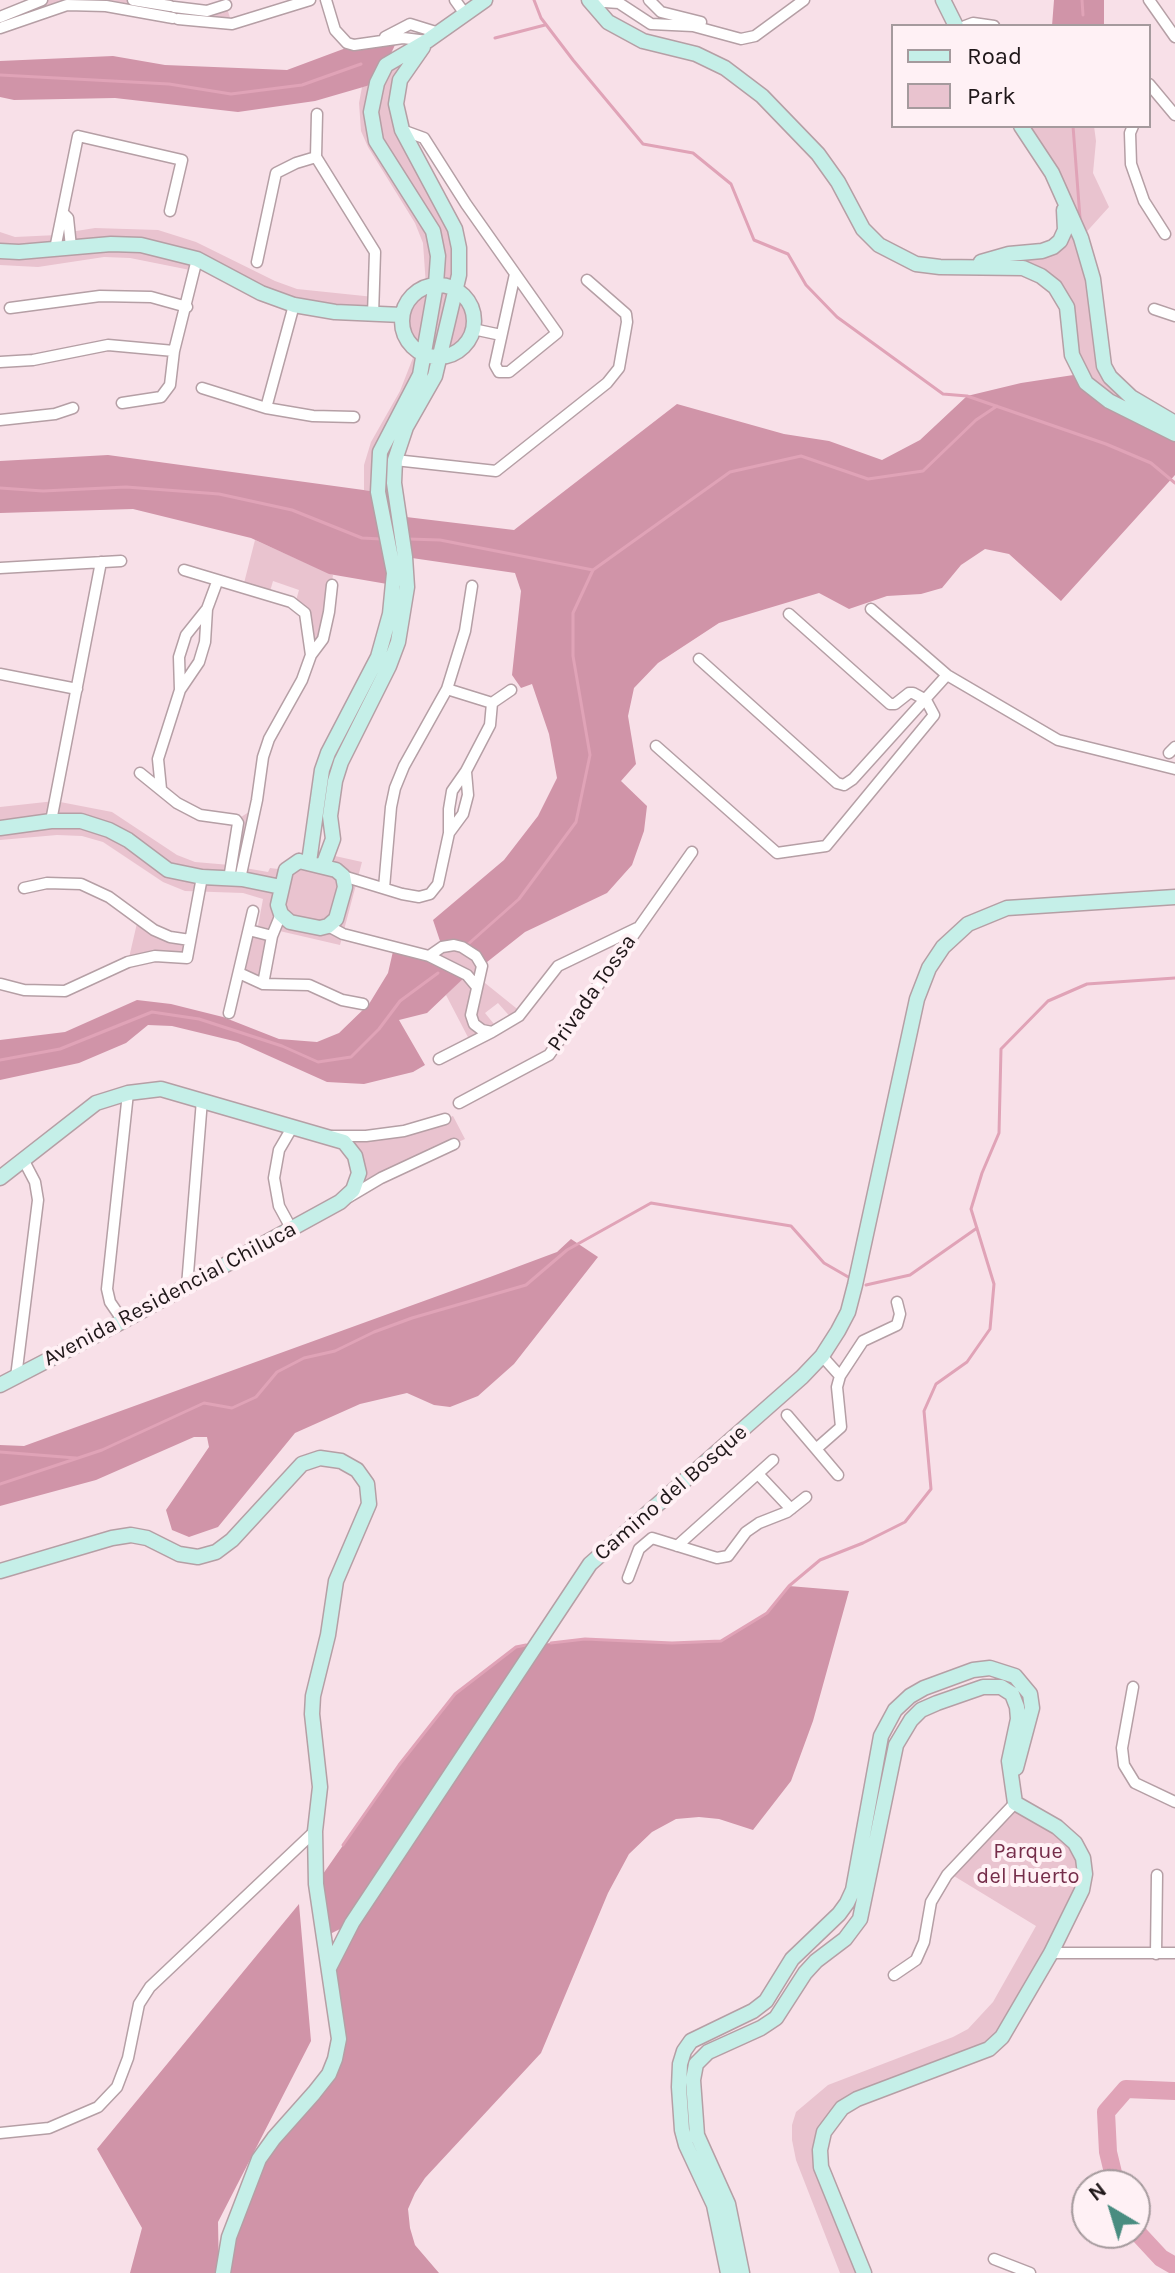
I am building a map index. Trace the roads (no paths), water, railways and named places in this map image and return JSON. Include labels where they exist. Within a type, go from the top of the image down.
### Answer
[{"type":"street","points":[[0,17],[42,0]]},
{"type":"street","points":[[0,28],[67,5],[130,3],[232,24],[310,0]]},
{"type":"street","points":[[326,0],[335,30],[341,38],[354,45],[433,37]]},
{"type":"street","points":[[455,0],[465,14]]},
{"type":"street","points":[[323,815],[341,762],[389,666],[404,617],[407,587],[394,479],[395,460],[406,427],[435,376],[433,356],[438,256],[433,231],[376,141],[371,112],[377,83],[386,65],[485,0]]},
{"type":"street","points":[[590,0],[619,3],[651,24],[712,30]]},
{"type":"street","points":[[590,0],[608,22],[643,41],[696,54],[725,68],[762,96],[818,154],[838,182],[863,229],[879,245],[916,264],[1023,268],[1041,276],[1055,287],[1067,307],[1072,355],[1086,383],[1109,401],[1175,434]]},
{"type":"street","points":[[649,0],[661,12],[699,21],[723,36],[741,39],[755,36],[804,0]]},
{"type":"street","points":[[943,0],[955,24]]},
{"type":"street","points":[[1149,0],[1175,37]]},
{"type":"street","points":[[170,12],[207,11],[225,3],[232,24]]},
{"type":"street","points":[[317,860],[333,839],[323,815],[318,787],[328,753],[378,657],[390,614],[394,573],[377,478],[380,452],[433,356],[456,289],[460,263],[455,229],[402,130],[396,104],[400,80],[433,37]]},
{"type":"street","points":[[1151,89],[1175,115]]},
{"type":"street","points":[[317,114],[316,157],[375,252],[373,315]]},
{"type":"street","points":[[1022,128],[1052,173],[1081,238],[1093,279],[1104,366],[1110,377],[1131,397],[1175,423]]},
{"type":"street","points":[[1131,128],[1131,164],[1135,177],[1144,201],[1165,234]]},
{"type":"street","points":[[402,130],[424,138],[557,333],[509,372],[499,372],[495,365],[515,274]]},
{"type":"street","points":[[55,249],[78,136],[182,160],[170,211]]},
{"type":"street","points":[[257,262],[276,173],[316,157]]},
{"type":"street","points":[[965,267],[1009,254],[1053,247],[1065,230],[1064,202]]},
{"type":"street","points":[[64,214],[68,218],[71,247]]},
{"type":"street","points":[[0,251],[141,245],[197,259],[261,293],[294,305],[373,315],[402,315]]},
{"type":"street","points":[[122,403],[161,397],[170,385],[174,351],[197,259]]},
{"type":"street","points":[[395,460],[496,471],[607,383],[619,368],[626,314],[587,280]]},
{"type":"street","points":[[436,284],[456,289],[469,302],[474,320],[470,337],[458,351],[433,356],[411,346],[403,332],[402,315],[408,300],[421,289],[436,284]]},
{"type":"street","points":[[10,308],[100,296],[151,297],[187,307]]},
{"type":"street","points":[[266,408],[294,305]]},
{"type":"street","points":[[1154,309],[1175,316]]},
{"type":"street","points":[[473,329],[501,335]]},
{"type":"street","points":[[0,362],[33,360],[108,345],[174,351]]},
{"type":"street","points":[[202,388],[266,408],[313,416],[354,417]]},
{"type":"street","points":[[0,420],[55,414],[73,408]]},
{"type":"street","points":[[377,478],[394,479]]},
{"type":"street","points":[[0,569],[121,561]]},
{"type":"street","points":[[51,821],[101,562]]},
{"type":"street","points":[[184,570],[294,604],[305,613],[311,655]]},
{"type":"street","points":[[161,789],[158,759],[180,690],[199,662],[205,642],[207,609],[217,582]]},
{"type":"street","points":[[234,879],[257,800],[261,766],[269,739],[302,680],[311,655],[323,639],[332,585]]},
{"type":"street","points":[[384,888],[395,788],[447,689],[465,631],[472,586]]},
{"type":"street","points":[[180,690],[179,657],[186,635],[207,609]]},
{"type":"street","points":[[871,609],[947,675],[1058,740],[1175,769]]},
{"type":"street","points":[[656,746],[777,853],[826,846],[934,715],[926,700],[909,693],[895,704],[890,704],[789,614]]},
{"type":"street","points":[[699,659],[837,783],[844,785],[947,675]]},
{"type":"street","points":[[0,674],[77,689]]},
{"type":"street","points":[[447,689],[492,703]]},
{"type":"street","points":[[492,703],[511,690]]},
{"type":"street","points":[[343,876],[345,887],[336,919],[328,926],[320,928],[290,922],[281,914],[278,905],[286,870],[299,861],[317,860],[343,876],[419,897],[430,894],[438,884],[449,833],[452,791],[490,725],[492,703]]},
{"type":"street","points":[[140,773],[177,803],[200,815],[234,818],[257,800]]},
{"type":"street","points":[[234,818],[238,823],[234,879]]},
{"type":"street","points":[[0,828],[51,821],[81,821],[128,840],[168,870],[281,887]]},
{"type":"street","name":"Privada Tossa","points":[[459,1103],[549,1055],[692,852]]},
{"type":"street","points":[[1,984],[24,990],[65,991],[119,965],[168,955],[187,958],[202,877]]},
{"type":"street","points":[[24,888],[47,883],[81,884],[109,897],[142,923],[170,937],[190,940]]},
{"type":"street","name":"Camino del Bosque","points":[[329,1968],[352,1923],[582,1576],[602,1551],[822,1356],[848,1312],[917,999],[929,968],[943,947],[968,924],[1007,908],[1175,897]]},
{"type":"street","points":[[229,1013],[253,911]]},
{"type":"street","points":[[263,984],[272,936],[281,914]]},
{"type":"street","points":[[328,926],[343,934],[429,956],[467,975],[477,987]]},
{"type":"street","name":"Privada Tossa","points":[[439,1059],[519,1016],[558,966],[639,927]]},
{"type":"street","points":[[249,930],[272,936]]},
{"type":"street","points":[[168,955],[170,937]]},
{"type":"street","points":[[429,956],[442,947],[454,945],[471,951],[482,966],[471,1015],[474,1024],[492,1032]]},
{"type":"street","points":[[239,973],[263,984],[309,985],[342,1000],[363,1004]]},
{"type":"street","points":[[0,1178],[96,1103],[128,1093],[161,1089],[344,1142],[355,1156],[359,1173],[353,1190],[340,1202]]},
{"type":"street","points":[[123,1321],[110,1302],[107,1289],[128,1093]]},
{"type":"street","points":[[187,1286],[202,1100]]},
{"type":"street","points":[[327,1135],[366,1136],[404,1131],[445,1119]]},
{"type":"street","points":[[291,1228],[279,1206],[274,1178],[279,1150],[293,1126]]},
{"type":"street","name":"Avenida Residencial Chiluca","points":[[0,1385],[123,1321],[381,1178],[454,1144]]},
{"type":"street","points":[[16,1377],[38,1200],[35,1182],[24,1161]]},
{"type":"street","points":[[816,1449],[841,1427],[837,1387],[840,1376],[863,1341],[897,1325],[900,1314],[897,1302]]},
{"type":"street","points":[[822,1356],[840,1376]]},
{"type":"street","points":[[787,1415],[838,1475]]},
{"type":"street","points":[[0,1571],[131,1535],[147,1538],[179,1554],[198,1557],[216,1552],[232,1540],[302,1464],[320,1458],[341,1461],[357,1470],[367,1484],[369,1504],[336,1581],[312,1714],[320,1787],[315,1831],[316,1884],[339,2039],[329,2074],[259,2159],[229,2237],[223,2273]]},
{"type":"street","points":[[677,1546],[773,1460]]},
{"type":"street","points":[[758,1474],[791,1509]]},
{"type":"street","points":[[637,1521],[652,1538],[717,1558],[728,1556],[746,1532],[759,1523],[791,1509],[806,1497]]},
{"type":"street","points":[[624,1532],[639,1549]]},
{"type":"street","points":[[628,1578],[639,1549],[652,1538]]},
{"type":"street","points":[[728,2273],[714,2205],[682,2130],[679,2076],[684,2051],[691,2041],[753,2011],[766,2001],[792,1959],[847,1903],[853,1890],[881,1736],[895,1710],[910,1696],[973,1670],[990,1668],[1015,1676],[1030,1694],[1032,1708],[1011,1788]]},
{"type":"street","points":[[742,2273],[728,2204],[697,2135],[693,2080],[696,2064],[708,2052],[776,2018],[805,1973],[845,1939],[860,1919],[896,1745],[902,1732],[921,1710],[983,1687],[1001,1687],[1012,1694],[1018,1719],[1009,1761],[1015,1803],[1057,1827],[1075,1843],[1083,1858],[1085,1874],[1082,1890],[1011,2025],[989,2049],[857,2099],[842,2108],[824,2132],[820,2150],[821,2167],[864,2273]]},
{"type":"street","points":[[1133,1687],[1122,1748],[1124,1765],[1135,1783],[1175,1802]]},
{"type":"street","points":[[894,1975],[916,1960],[924,1942],[931,1902],[947,1875],[1015,1803]]},
{"type":"street","points":[[0,2133],[49,2128],[98,2107],[117,2087],[128,2058],[139,2004],[150,1987],[315,1831]]},
{"type":"street","points":[[1156,1954],[1157,1875]]},
{"type":"street","points":[[324,1937],[352,1923]]},
{"type":"street","points":[[1051,1953],[1175,1953]]},
{"type":"street","points":[[994,2259],[1030,2273]]},
{"type":"waterway","points":[[534,0],[541,18],[643,144],[693,153],[731,184],[754,240],[788,254],[806,285],[837,317],[943,394],[967,396],[1106,444],[1151,463],[1175,483]]},
{"type":"waterway","points":[[1082,0],[1083,15]]},
{"type":"waterway","points":[[495,38],[545,25]]},
{"type":"waterway","points":[[0,75],[169,84],[231,94],[302,85],[361,64]]},
{"type":"waterway","points":[[1073,128],[1080,218]]},
{"type":"waterway","points":[[466,946],[519,899],[576,822],[590,755],[573,656],[573,613],[593,570],[730,472],[801,456],[868,479],[923,471],[976,420],[997,406]]},
{"type":"waterway","points":[[0,488],[43,491],[126,487],[219,494],[292,510],[362,538],[381,539]]},
{"type":"waterway","points":[[408,539],[440,540],[593,570]]},
{"type":"waterway","points":[[0,1060],[60,1049],[152,1012],[199,1019],[282,1046],[318,1062],[351,1057],[379,1029],[400,1001],[438,973]]},
{"type":"waterway","points":[[551,1643],[585,1639],[672,1643],[721,1641],[767,1613],[789,1586],[820,1560],[905,1522],[931,1489],[924,1411],[936,1384],[967,1362],[990,1329],[994,1284],[971,1209],[999,1133],[1001,1049],[1048,1001],[1087,984],[1175,978]]},
{"type":"waterway","points":[[0,1484],[102,1450],[204,1403],[232,1408],[256,1397],[277,1372],[304,1358],[335,1351],[412,1318],[526,1285],[567,1250],[651,1203],[791,1226],[824,1263],[850,1278]]},
{"type":"waterway","points":[[866,1285],[910,1275],[977,1228]]},
{"type":"waterway","points":[[0,1452],[76,1458]]},
{"type":"waterway","points":[[343,1845],[399,1765],[455,1694],[516,1647],[526,1645]]},
{"type":"waterway","points":[[1112,2169],[1106,2112],[1126,2089],[1175,2091]]},
{"type":"waterway","points":[[1151,2247],[1175,2266]]},
{"type":"park label","name":"Parque del Huerto","points":[[1028,1864]]}]
